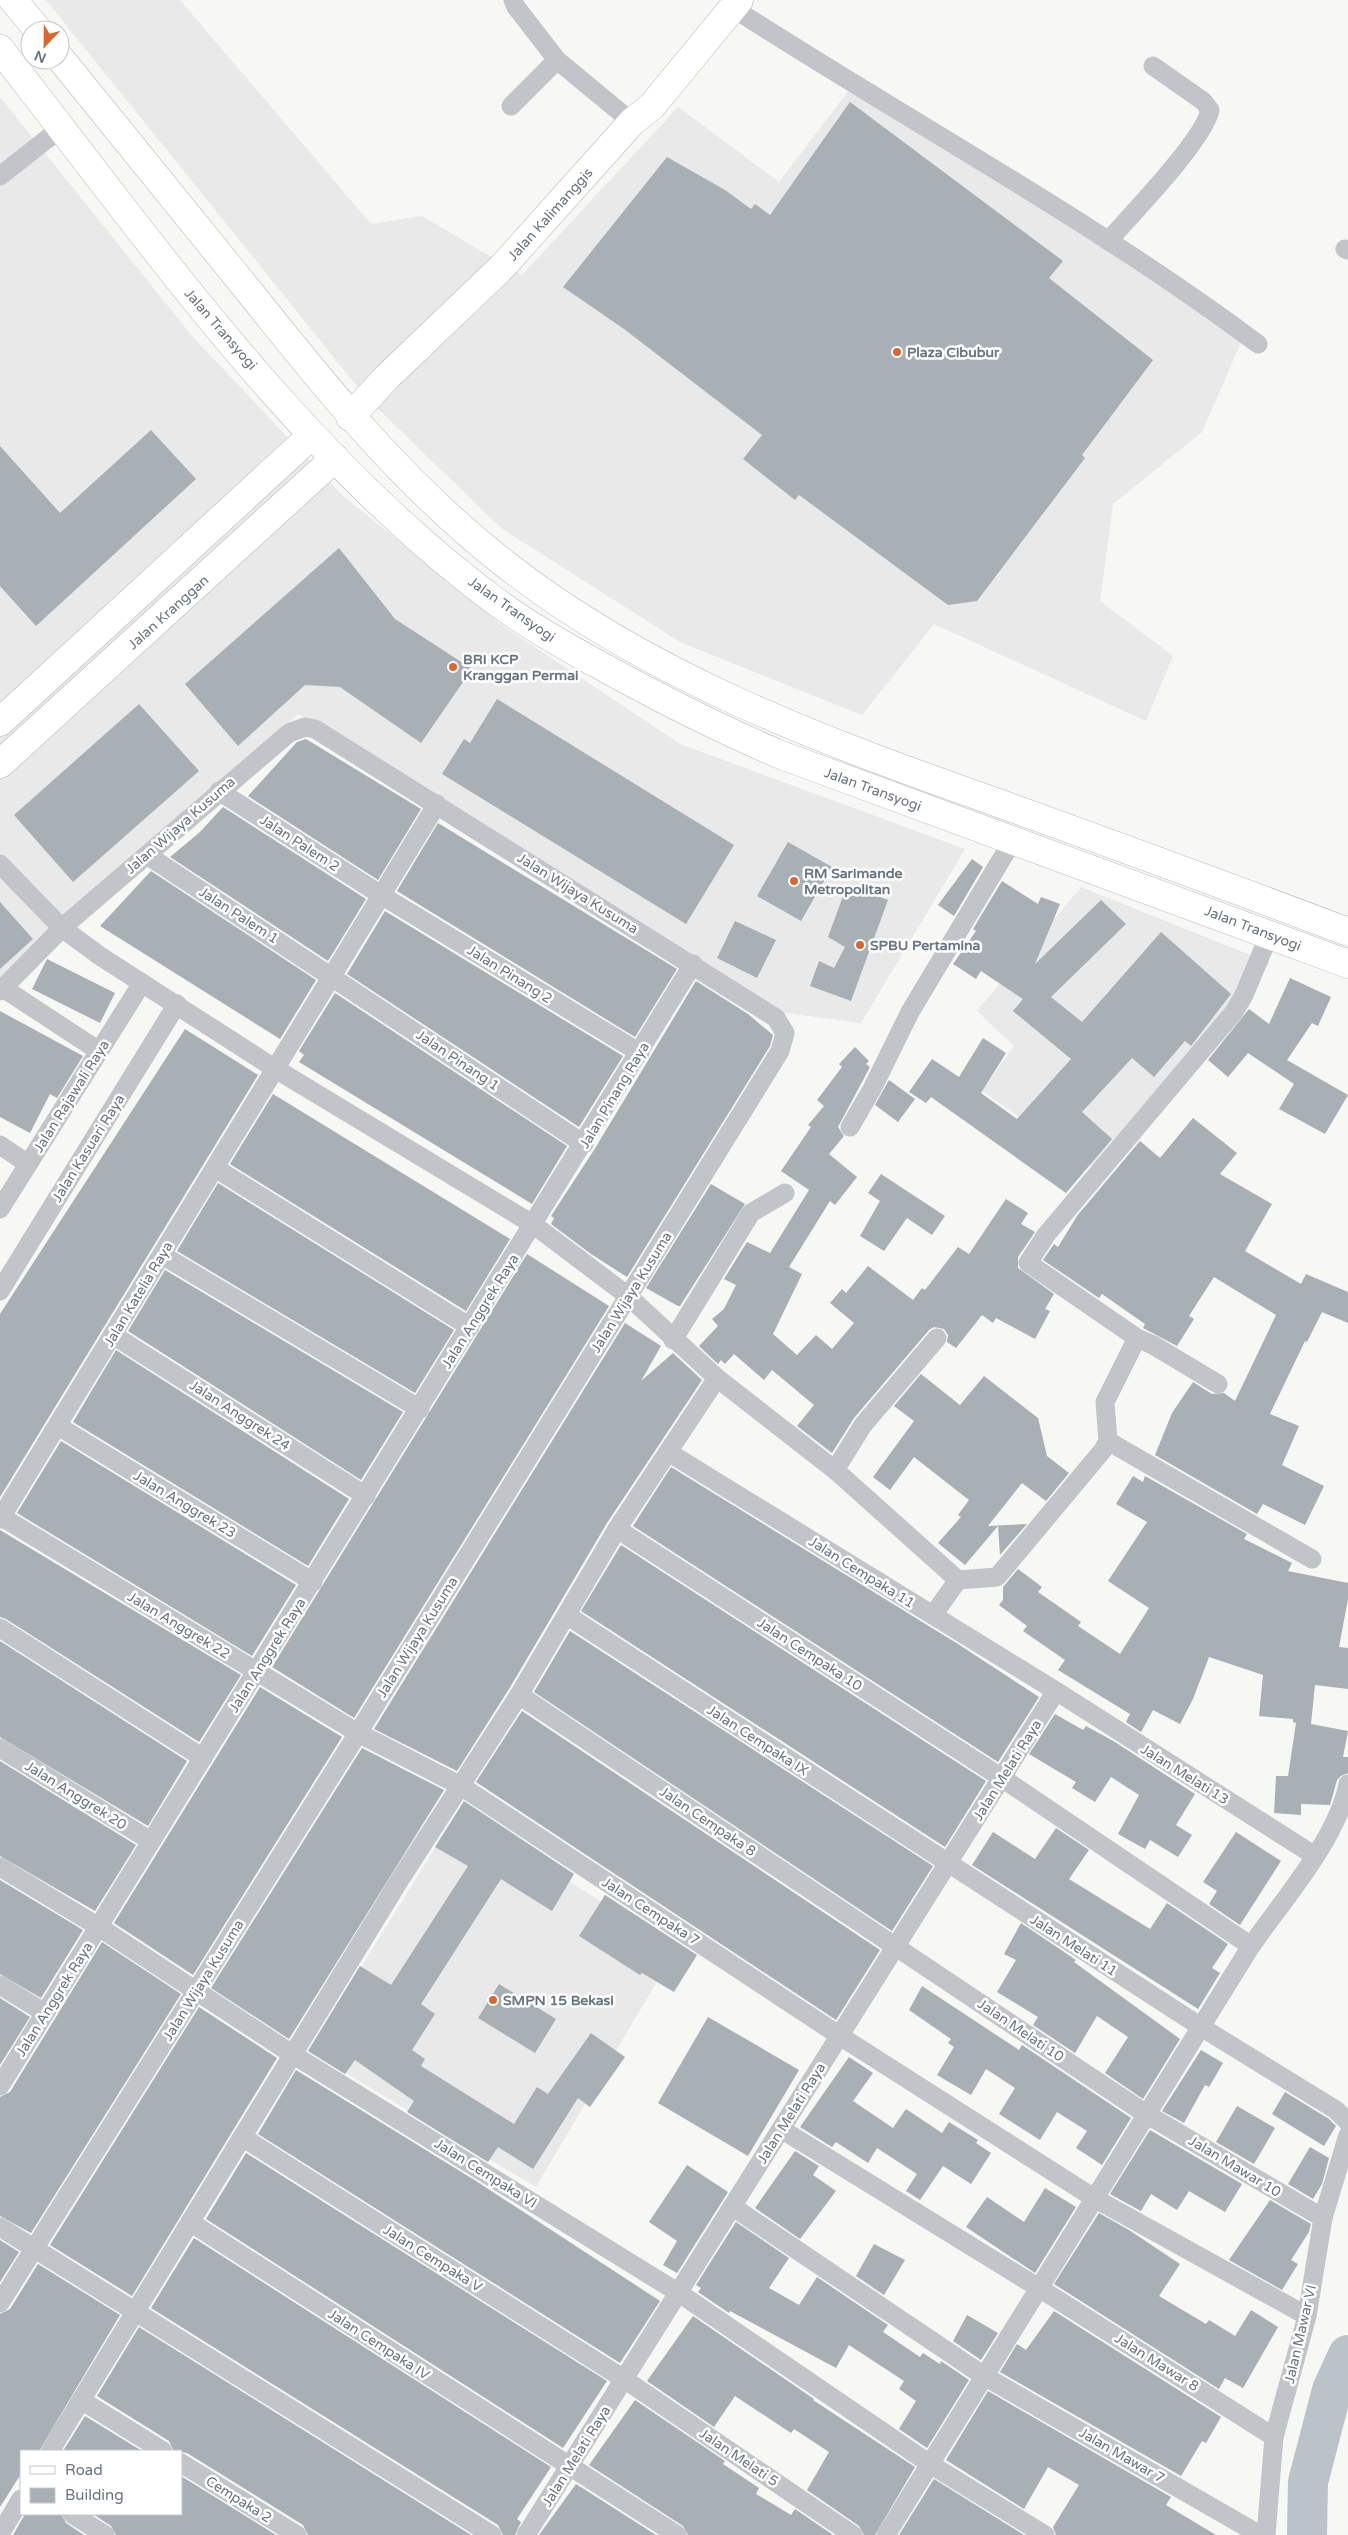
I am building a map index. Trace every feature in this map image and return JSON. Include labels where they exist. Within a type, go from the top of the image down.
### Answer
[{"type":"main road","points":[[14,0],[30,20]]},
{"type":"main road","name":"Jalan Kalimanggis","points":[[350,417],[387,377],[503,266],[632,122],[652,106],[736,4]]},
{"type":"main road","name":"Jalan Transyogi","points":[[0,49],[183,286],[312,435],[376,499],[436,553],[502,605],[544,634],[722,730],[781,754],[1270,933],[1348,964]]},
{"type":"main road","name":"Jalan Transyogi","points":[[70,70],[350,417],[416,486],[500,561],[604,633],[691,680],[813,736],[1221,883],[1348,932]]},
{"type":"main road","points":[[0,722],[312,435]]},
{"type":"main road","name":"Jalan Kranggan","points":[[0,764],[335,458]]},
{"type":"main road","points":[[279,467],[294,465],[301,470],[304,477],[304,485],[300,492]]},
{"type":"street","points":[[513,0],[557,60],[632,122]]},
{"type":"street","points":[[736,4],[1108,241],[1212,310],[1258,344]]},
{"type":"street","points":[[511,106],[557,60]]},
{"type":"street","points":[[1108,241],[1175,164],[1208,120],[1210,110],[1203,101],[1153,66]]},
{"type":"street","points":[[0,176],[61,128]]},
{"type":"street","name":"Jalan Wijaya Kusuma","points":[[0,2303],[358,1733],[784,1041],[782,1026],[776,1018],[437,804],[315,729],[305,727],[289,733],[219,791],[62,928],[2,989]]},
{"type":"street","name":"Jalan Palem 2","points":[[219,791],[381,895]]},
{"type":"street","name":"Jalan Katelia Raya","points":[[1,1518],[274,1068],[437,804]]},
{"type":"street","points":[[850,1127],[872,1089],[910,1012],[1013,840]]},
{"type":"street","name":"Jalan Palem 1","points":[[147,855],[331,976]]},
{"type":"street","points":[[0,864],[62,928],[100,956],[274,1068],[534,1225],[628,1296],[717,1378],[834,1470],[958,1580],[996,1577],[1103,1450],[1108,1441],[1105,1402],[1137,1338]]},
{"type":"street","name":"Jalan Pinang 2","points":[[381,895],[640,1053]]},
{"type":"street","points":[[1218,1384],[1137,1338],[1028,1263],[1046,1235],[1234,1012],[1244,995],[1270,933]]},
{"type":"street","name":"Jalan Pinang Raya","points":[[534,1225],[693,964]]},
{"type":"street","name":"Jalan Pinang 1","points":[[331,976],[584,1144]]},
{"type":"street","name":"Jalan Rajawali Raya","points":[[0,1209],[142,983]]},
{"type":"street","points":[[2,989],[99,1051]]},
{"type":"street","name":"Jalan Kasuari Raya","points":[[0,1291],[177,1004]]},
{"type":"street","points":[[0,1145],[28,1164]]},
{"type":"street","points":[[215,1168],[470,1327]]},
{"type":"street","points":[[674,1340],[751,1212],[785,1193]]},
{"type":"street","name":"Jalan Anggrek Raya","points":[[0,2086],[534,1225]]},
{"type":"street","points":[[162,1254],[420,1409]]},
{"type":"street","name":"Jalan Anggrek 24","points":[[113,1335],[366,1496]]},
{"type":"street","points":[[834,1470],[863,1425],[937,1338]]},
{"type":"street","points":[[51,2450],[399,1880],[462,1786],[568,1616],[618,1529],[717,1378]]},
{"type":"street","name":"Jalan Anggrek 23","points":[[58,1426],[313,1582]]},
{"type":"street","points":[[1108,1441],[1312,1559]]},
{"type":"street","name":"Jalan Cempaka 11","points":[[668,1452],[1056,1691]]},
{"type":"street","name":"Jalan Anggrek 22","points":[[1,1518],[358,1733]]},
{"type":"street","name":"Jalan Cempaka 10","points":[[618,1529],[1002,1778],[1251,1946]]},
{"type":"street","points":[[933,1615],[958,1580]]},
{"type":"street","name":"Jalan Cempaka IX","points":[[568,1616],[948,1863]]},
{"type":"street","points":[[0,1628],[203,1758]]},
{"type":"street","name":"Jalan Melati Raya","points":[[526,2535],[1056,1691]]},
{"type":"street","name":"Jalan Melati 13","points":[[1056,1691],[1315,1856]]},
{"type":"street","name":"Jalan Cempaka 8","points":[[519,1695],[896,1946]]},
{"type":"street","name":"Jalan Cempaka 7","points":[[358,1733],[462,1786],[840,2036],[1094,2198],[1307,2316]]},
{"type":"street","name":"Jalan Anggrek 20","points":[[0,1748],[152,1841]]},
{"type":"street","points":[[886,2535],[1251,1946],[1315,1856],[1344,1803],[1348,1784]]},
{"type":"street","name":"Jalan Melati 11","points":[[948,1863],[1201,2027]]},
{"type":"street","name":"Jalan Cempaka VI","points":[[0,1867],[98,1927],[292,2054],[679,2293],[930,2464]]},
{"type":"street","name":"Jalan Melati 10","points":[[896,1946],[1146,2114]]},
{"type":"street","points":[[0,1985],[45,2013]]},
{"type":"street","points":[[1201,2027],[1336,2110],[1348,2122]]},
{"type":"street","name":"Jalan Mawar 10","points":[[1146,2114],[1323,2218]]},
{"type":"street","name":"Jalan Mawar 8","points":[[781,2129],[1039,2288],[1274,2437]]},
{"type":"street","name":"Jalan Mawar VI","points":[[1266,2535],[1274,2437],[1307,2316],[1323,2218],[1348,2135]]},
{"type":"street","name":"Jalan Cempaka V","points":[[242,2136],[624,2380]]},
{"type":"street","name":"Jalan Mawar 7","points":[[733,2206],[984,2376],[1260,2535]]},
{"type":"street","name":"Jalan Cempaka IV","points":[[190,2222],[677,2535]]},
{"type":"street","points":[[0,2227],[492,2535]]},
{"type":"street","name":"Jalan Melati 5","points":[[624,2380],[853,2535]]},
{"type":"street","points":[[81,2400],[161,2450]]},
{"type":"street","name":"Cempaka 2","points":[[182,2464],[297,2535]]},
{"type":"street","points":[[930,2464],[1045,2535]]},
{"type":"street","points":[[0,2534],[20,2501]]},
{"type":"street","points":[[74,2515],[105,2535]]},
{"type":"shaded area","points":[[46,0],[180,0],[371,224],[422,216],[522,275],[678,107],[779,182],[859,77],[1243,338],[1202,432],[1113,504],[1100,601],[1173,656],[1146,721],[934,624],[862,715],[680,642],[501,528],[365,396],[70,30],[70,20],[62,20]]},
{"type":"shaded area","points":[[0,97],[192,336],[342,495],[500,624],[680,744],[965,849],[861,1023],[771,1011],[298,714],[0,983]]},
{"type":"shaded area","points":[[1081,887],[1270,963],[1160,1100],[1098,1171],[982,1091],[1014,1046],[977,1011]]},
{"type":"shaded area","name":"SMPN 15 Bekasi","points":[[458,1811],[676,1949],[536,2187],[309,2051]]},
{"type":"building","name":"Plaza Cibubur","points":[[850,102],[1063,261],[1049,278],[1153,360],[1082,455],[1085,458],[977,601],[948,605],[799,495],[795,500],[743,459],[762,435],[624,329],[563,287],[667,157],[725,190],[751,209],[755,204],[770,215]]},
{"type":"building","points":[[151,430],[196,479],[36,626],[0,586],[0,446],[60,513]]},
{"type":"building","points":[[339,548],[395,619],[472,669],[421,743],[340,687],[305,685],[238,746],[185,684]]},
{"type":"building","points":[[497,699],[734,845],[686,924],[442,774],[464,739],[470,743]]},
{"type":"building","points":[[139,704],[199,771],[73,882],[14,815]]},
{"type":"building","points":[[306,739],[421,809],[378,880],[248,796],[297,742]]},
{"type":"building","points":[[223,807],[366,899],[328,961],[170,857],[200,832]]},
{"type":"building","points":[[438,823],[677,969],[635,1037],[397,891]]},
{"type":"building","name":"RM Sarimande Metropolitan","points":[[788,842],[832,867],[801,921],[757,896]]},
{"type":"building","points":[[972,859],[983,867],[954,916],[938,905]]},
{"type":"building","points":[[151,871],[316,980],[280,1039],[100,926]]},
{"type":"building","points":[[1002,881],[1038,904],[1041,897],[1060,904],[1035,964],[1101,900],[1126,924],[1051,997],[1082,1022],[1161,932],[1231,994],[1191,1046],[1185,1041],[1154,1077],[1132,1058],[1082,1112],[1112,1139],[1066,1193],[931,1097],[926,1103],[909,1092],[932,1059],[959,1077],[983,1038],[1006,1053],[981,1093],[1017,1119],[1071,1059],[1013,1011],[1023,999],[981,971],[976,979],[953,964],[976,931],[973,929]]},
{"type":"building","points":[[847,885],[888,900],[851,1001],[810,986],[819,961],[834,968],[845,947],[828,937]]},
{"type":"building","points":[[0,902],[33,939],[0,969]]},
{"type":"building","points":[[385,911],[623,1056],[579,1127],[347,974]]},
{"type":"building","points":[[735,921],[776,940],[757,978],[717,958]]},
{"type":"building","points":[[47,959],[115,993],[100,1023],[32,989]]},
{"type":"building","points":[[1290,978],[1331,997],[1318,1026],[1312,1023],[1287,1060],[1348,1095],[1325,1134],[1279,1109],[1294,1084],[1248,1053],[1228,1077],[1208,1060],[1249,1009],[1269,1024]]},
{"type":"building","points":[[696,981],[748,1014],[773,1035],[770,1046],[627,1277],[591,1254],[551,1224],[554,1218],[551,1216],[594,1150]]},
{"type":"building","points":[[335,993],[567,1146],[532,1204],[299,1062],[304,1055],[299,1051]]},
{"type":"building","points":[[0,1011],[83,1056],[57,1098],[50,1094],[30,1133],[0,1117]]},
{"type":"building","points":[[185,1029],[258,1075],[0,1497],[0,1314]]},
{"type":"building","points":[[855,1047],[869,1061],[866,1064],[870,1067],[838,1127],[844,1136],[829,1154],[857,1177],[835,1205],[830,1201],[789,1267],[802,1274],[773,1334],[797,1355],[816,1335],[832,1349],[854,1323],[830,1303],[842,1289],[846,1293],[868,1266],[913,1300],[922,1288],[925,1290],[958,1247],[969,1254],[1006,1199],[1028,1213],[1021,1224],[1035,1232],[1018,1257],[1018,1268],[1054,1294],[1045,1309],[1050,1311],[1035,1339],[996,1318],[993,1323],[982,1315],[956,1348],[947,1342],[948,1335],[944,1329],[934,1327],[929,1330],[854,1418],[832,1453],[797,1426],[814,1405],[772,1370],[764,1380],[734,1354],[725,1364],[721,1360],[718,1364],[699,1346],[718,1326],[712,1319],[724,1309],[736,1285],[724,1279],[747,1242],[770,1253],[809,1190],[781,1171],[811,1127],[808,1125],[824,1106],[817,1100],[842,1067],[839,1064]]},
{"type":"building","points":[[889,1080],[915,1099],[898,1122],[875,1105]]},
{"type":"building","points":[[273,1094],[510,1239],[466,1311],[230,1164]]},
{"type":"building","points":[[1193,1118],[1237,1153],[1220,1174],[1272,1204],[1245,1251],[1301,1284],[1306,1274],[1348,1292],[1348,1323],[1322,1312],[1307,1342],[1305,1341],[1270,1414],[1299,1426],[1282,1465],[1324,1486],[1305,1525],[1263,1504],[1257,1514],[1155,1455],[1172,1413],[1193,1382],[1212,1394],[1224,1393],[1235,1401],[1276,1315],[1214,1277],[1189,1316],[1194,1319],[1177,1346],[1143,1328],[1145,1324],[1102,1294],[1099,1298],[1043,1260],[1054,1244],[1058,1247],[1077,1216],[1140,1141],[1160,1158]]},
{"type":"building","points":[[881,1174],[945,1216],[932,1235],[907,1218],[884,1251],[860,1236],[880,1201],[868,1193]]},
{"type":"building","points":[[218,1183],[454,1330],[415,1393],[177,1251]]},
{"type":"building","points":[[711,1184],[745,1204],[680,1306],[678,1306],[646,1288]]},
{"type":"building","points":[[527,1254],[609,1306],[354,1718],[272,1667]]},
{"type":"building","points":[[165,1270],[403,1412],[361,1480],[128,1331]]},
{"type":"building","points":[[625,1323],[661,1346],[641,1381],[673,1353],[702,1380],[607,1523],[509,1689],[457,1771],[374,1729]]},
{"type":"building","points":[[116,1350],[349,1499],[308,1566],[73,1422]]},
{"type":"building","points":[[921,1374],[960,1405],[984,1376],[1038,1418],[1047,1456],[1069,1473],[1046,1501],[1022,1483],[988,1526],[1027,1524],[1000,1555],[998,1526],[965,1565],[938,1543],[961,1517],[958,1515],[969,1500],[914,1457],[890,1490],[873,1477],[914,1421],[894,1406]]},
{"type":"building","points":[[61,1441],[296,1585],[252,1656],[17,1513]]},
{"type":"building","points":[[671,1467],[958,1644],[1039,1697],[998,1762],[633,1526]]},
{"type":"building","points":[[1133,1476],[1143,1482],[1145,1476],[1247,1534],[1244,1539],[1292,1563],[1288,1571],[1348,1583],[1348,1599],[1339,1647],[1348,1648],[1348,1689],[1315,1685],[1311,1724],[1348,1731],[1343,1757],[1348,1757],[1348,1773],[1337,1780],[1330,1805],[1301,1804],[1301,1815],[1274,1813],[1276,1776],[1288,1776],[1296,1723],[1293,1722],[1293,1719],[1259,1716],[1263,1675],[1209,1657],[1193,1699],[1180,1724],[1153,1710],[1141,1732],[1126,1722],[1130,1714],[1058,1670],[1065,1660],[1023,1631],[1027,1626],[999,1605],[1003,1600],[1003,1587],[1018,1569],[1042,1587],[1038,1592],[1081,1622],[1078,1626],[1120,1654],[1149,1608],[1108,1581],[1147,1522],[1116,1504]]},
{"type":"building","points":[[0,1530],[241,1675],[199,1742],[0,1617]]},
{"type":"building","points":[[621,1545],[986,1781],[945,1847],[581,1611]]},
{"type":"building","points":[[570,1631],[933,1866],[892,1931],[534,1692]]},
{"type":"building","points":[[0,1641],[187,1761],[148,1826],[0,1737]]},
{"type":"building","points":[[260,1687],[342,1737],[193,1975],[114,1923]]},
{"type":"building","points":[[522,1711],[880,1950],[836,2020],[476,1782]]},
{"type":"building","points":[[1055,1714],[1083,1730],[1086,1726],[1115,1742],[1195,1794],[1176,1825],[1192,1835],[1178,1857],[1150,1840],[1145,1849],[1118,1834],[1139,1795],[1111,1777],[1095,1802],[1072,1788],[1076,1782],[1029,1754]]},
{"type":"building","points":[[362,1748],[444,1790],[289,2039],[211,1988]]},
{"type":"building","points":[[0,1761],[136,1845],[95,1911],[0,1856]]},
{"type":"building","points":[[464,1801],[574,1874],[552,1911],[501,1879],[421,2004],[435,2014],[412,2050],[425,2059],[421,2066],[514,2124],[537,2087],[548,2094],[591,2033],[625,2057],[590,2107],[578,2098],[533,2169],[498,2147],[488,2162],[407,2112],[414,2101],[355,2060],[345,2074],[308,2051],[360,1966],[391,1985],[468,1866],[435,1847]]},
{"type":"building","points":[[1056,1828],[1089,1850],[1069,1879],[1150,1929],[1167,1903],[1228,1944],[1212,1968],[1220,1973],[1198,2009],[972,1865],[993,1832],[1035,1859]]},
{"type":"building","points":[[1236,1832],[1281,1861],[1240,1925],[1209,1904],[1217,1891],[1203,1882]]},
{"type":"building","points":[[0,1880],[83,1930],[41,1998],[0,1974]]},
{"type":"building","points":[[605,1895],[697,1955],[674,1992],[642,1973],[640,1975],[579,1936]]},
{"type":"building","points":[[1021,1923],[1076,1960],[1074,1962],[1180,2039],[1143,2099],[1105,2073],[1128,2037],[1097,2016],[1075,2053],[1033,2025],[1038,2017],[997,1992],[1016,1960],[1004,1954]]},
{"type":"building","points":[[102,1942],[181,1994],[31,2233],[0,2216],[0,2097],[10,2092]]},
{"type":"building","points":[[499,1984],[556,2019],[535,2053],[478,2018]]},
{"type":"building","points":[[922,1986],[1019,2050],[1022,2045],[1131,2118],[1102,2165],[1076,2148],[1087,2131],[1057,2112],[1040,2140],[999,2114],[1015,2088],[986,2069],[971,2095],[937,2075],[954,2047],[948,2043],[951,2039],[909,2010]]},
{"type":"building","points":[[0,1998],[30,2017],[0,2065]]},
{"type":"building","points":[[199,2007],[277,2058],[132,2296],[50,2245]]},
{"type":"building","points":[[708,2017],[799,2070],[748,2156],[658,2103]]},
{"type":"building","points":[[1201,2050],[1223,2063],[1209,2087],[1205,2085],[1184,2123],[1162,2111]]},
{"type":"building","points":[[849,2057],[873,2073],[853,2101],[893,2128],[906,2109],[942,2133],[949,2122],[978,2140],[976,2143],[991,2153],[971,2184],[943,2166],[920,2200],[906,2191],[917,2174],[877,2148],[868,2163],[836,2142],[832,2147],[800,2127]]},
{"type":"building","points":[[296,2070],[476,2181],[660,2301],[620,2363],[258,2134]]},
{"type":"building","points":[[1285,2092],[1329,2119],[1336,2126],[1324,2146],[1272,2114]]},
{"type":"building","points":[[1237,2106],[1275,2128],[1254,2164],[1216,2142]]},
{"type":"building","points":[[1150,2130],[1242,2184],[1225,2212],[1189,2191],[1177,2210],[1151,2194],[1141,2211],[1110,2194]]},
{"type":"building","points":[[1310,2147],[1329,2158],[1322,2184],[1313,2199],[1288,2184]]},
{"type":"building","points":[[795,2151],[819,2166],[813,2175],[836,2191],[800,2239],[755,2208]]},
{"type":"building","points":[[246,2153],[607,2381],[563,2448],[206,2219]]},
{"type":"building","points":[[687,2165],[728,2192],[677,2273],[663,2265],[677,2241],[649,2222]]},
{"type":"building","points":[[1045,2188],[1076,2207],[1035,2273],[966,2227],[987,2197],[1024,2222]]},
{"type":"building","points":[[1270,2200],[1311,2224],[1309,2232],[1291,2260],[1298,2264],[1282,2290],[1229,2260]]},
{"type":"building","points":[[1099,2213],[1129,2230],[1180,2264],[1159,2296],[1206,2324],[1209,2320],[1235,2336],[1251,2310],[1278,2327],[1243,2388],[1225,2378],[1219,2389],[1054,2284]]},
{"type":"building","points":[[736,2222],[789,2258],[769,2288],[799,2305],[817,2277],[888,2325],[883,2332],[920,2357],[923,2353],[940,2364],[941,2361],[969,2380],[927,2448],[899,2429],[916,2401],[899,2389],[904,2381],[849,2345],[836,2368],[730,2311],[729,2313],[698,2292],[701,2288],[696,2285]]},
{"type":"building","points":[[194,2238],[551,2467],[517,2519],[521,2522],[515,2535],[503,2535],[498,2525],[151,2308]]},
{"type":"building","points":[[0,2240],[19,2252],[0,2282]]},
{"type":"building","points":[[874,2244],[905,2260],[884,2295],[856,2276]]},
{"type":"building","points":[[38,2264],[120,2315],[40,2450],[20,2450],[20,2476],[0,2507],[0,2314],[10,2309]]},
{"type":"building","points":[[1054,2311],[1221,2417],[1206,2443],[1202,2441],[1181,2476],[1000,2372],[1017,2344],[1026,2350]]},
{"type":"building","points":[[967,2315],[998,2333],[981,2360],[953,2341]]},
{"type":"building","points":[[693,2316],[813,2400],[915,2467],[875,2535],[864,2535],[859,2526],[807,2490],[829,2452],[794,2429],[791,2433],[735,2396],[714,2427],[647,2381]]},
{"type":"building","points":[[139,2327],[471,2535],[308,2535],[303,2525],[187,2453],[182,2452],[182,2450],[174,2450],[169,2441],[97,2396]]},
{"type":"building","points":[[988,2391],[1171,2497],[1166,2505],[1216,2535],[1056,2535],[1053,2527],[1079,2485],[1048,2467],[1024,2509],[946,2460]]},
{"type":"building","points":[[635,2400],[725,2461],[723,2464],[759,2488],[756,2494],[791,2515],[795,2509],[833,2535],[688,2535],[683,2526],[589,2465]]},
{"type":"building","points":[[85,2416],[140,2450],[64,2450]]},
{"type":"building","points":[[182,2477],[276,2535],[116,2535],[111,2526],[94,2515],[182,2515]]},
{"type":"building","points":[[934,2479],[1024,2535],[899,2535]]},
{"type":"building","points":[[576,2484],[656,2535],[539,2535]]},
{"type":"building","points":[[24,2515],[62,2515],[66,2523],[84,2535],[13,2535]]},
{"type":"waterway","points":[[1307,2535],[1308,2482],[1332,2390],[1348,2355]]},
{"type":"place","name":"Plaza Cibubur","points":[[897,352]]},
{"type":"place","name":"BRI KCP Kranggan Permai","points":[[453,667]]},
{"type":"place","name":"RM Sarimande Metropolitan","points":[[794,881]]},
{"type":"place","name":"SPBU Pertamina","points":[[860,945]]},
{"type":"place","name":"SMPN 15 Bekasi","points":[[493,2000]]}]
